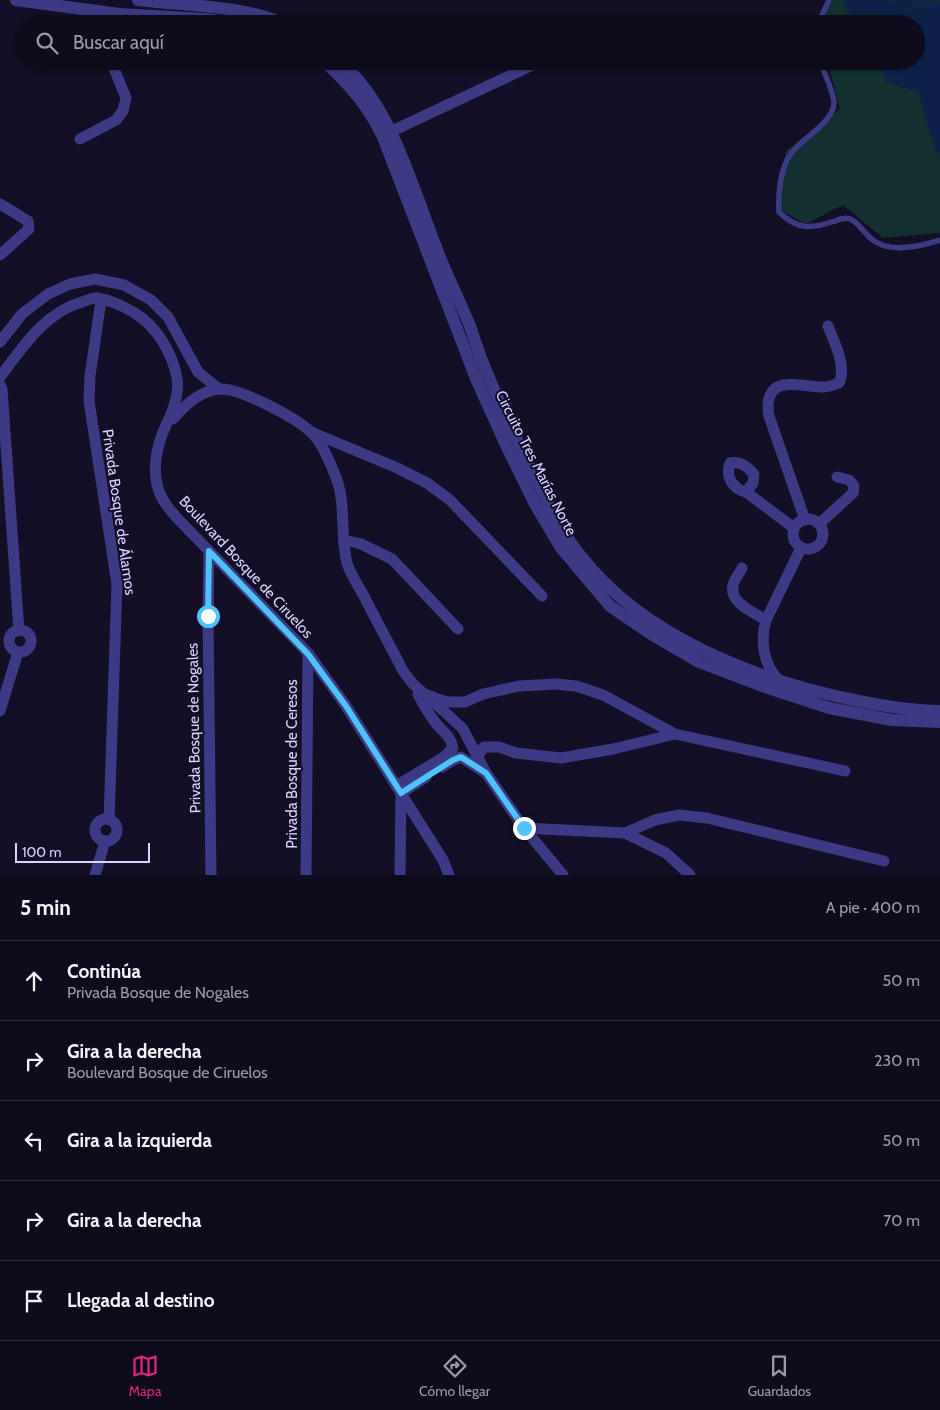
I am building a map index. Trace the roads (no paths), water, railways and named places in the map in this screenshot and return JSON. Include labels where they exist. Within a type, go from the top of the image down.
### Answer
[{"type":"street","points":[[16,0],[82,10],[136,15]]},
{"type":"street","points":[[143,0],[260,15]]},
{"type":"street","points":[[82,10],[85,15]]},
{"type":"street","points":[[80,139],[116,120],[124,111],[126,98],[115,70]]},
{"type":"street","name":"Circuito Tres Marías Norte","points":[[339,70],[346,74],[380,111],[392,132],[437,250],[469,325],[483,380],[555,517],[579,554],[595,573],[639,612],[678,636],[746,669],[892,714],[940,711]]},
{"type":"street","name":"Circuito Tres Marías Norte","points":[[344,70],[372,115],[383,137],[527,488],[561,548],[610,606],[651,634],[700,662],[768,688],[820,705],[940,722]]},
{"type":"street","points":[[392,132],[522,70]]},
{"type":"street","points":[[0,204],[28,221],[30,225],[29,229],[0,255]]},
{"type":"street","points":[[1,341],[22,314],[48,294],[70,284],[95,279],[124,285],[151,300],[168,317],[198,372],[219,389]]},
{"type":"street","name":"Boulevard Bosque de Ciruelos","points":[[0,377],[36,330],[50,318],[70,306],[95,298],[117,302],[142,318],[156,332],[165,344],[178,380],[173,411],[164,430],[156,455],[156,479],[162,498],[178,519],[308,654],[346,706],[443,860],[449,875]]},
{"type":"street","name":"Privada Bosque de Álamos","points":[[95,875],[106,841],[98,838],[95,831],[98,822],[109,820],[117,584],[89,402],[90,376],[102,300]]},
{"type":"street","points":[[22,314],[24,324],[36,330]]},
{"type":"street","points":[[805,520],[769,416],[768,403],[770,394],[788,384],[826,387],[839,383],[842,376],[840,360],[828,326]]},
{"type":"street","points":[[1,341],[8,339],[13,342],[18,353]]},
{"type":"street","points":[[0,385],[2,389],[11,498],[19,631],[12,634],[9,642],[10,647],[18,652],[0,711]]},
{"type":"street","points":[[164,430],[181,410],[205,394],[219,389],[239,392],[278,410],[312,432],[395,467],[427,483],[450,500],[542,596]]},
{"type":"street","points":[[312,432],[325,454],[337,481],[347,564],[403,671],[417,688],[463,730],[486,773],[524,828],[563,875]]},
{"type":"street","points":[[819,524],[853,493],[854,486],[849,480],[837,477]]},
{"type":"street","points":[[746,492],[794,528]]},
{"type":"street","points":[[813,520],[819,524],[823,535],[820,543],[812,549],[801,548],[795,542],[792,535],[794,528],[801,521],[813,520]]},
{"type":"street","points":[[344,540],[361,544],[392,560],[458,629]]},
{"type":"street","points":[[780,681],[774,676],[767,660],[763,645],[763,632],[766,620],[801,548]]},
{"type":"street","name":"Privada Bosque de Nogales","points":[[209,551],[211,875]]},
{"type":"street","points":[[742,568],[733,583],[732,592],[734,598],[766,620]]},
{"type":"street","name":"Privada Bosque de Ceresos","points":[[306,875],[308,654]]},
{"type":"street","points":[[417,688],[437,699],[465,702],[483,694],[519,686],[556,684],[576,686],[603,695],[675,734],[845,771]]},
{"type":"street","points":[[399,790],[444,757],[452,748],[452,742],[427,711],[417,688]]},
{"type":"street","points":[[477,757],[484,748],[499,747],[516,753],[561,758],[613,750],[675,734]]},
{"type":"street","points":[[399,790],[461,757],[486,773]]},
{"type":"street","points":[[399,790],[400,875]]},
{"type":"street","points":[[625,833],[655,820],[680,815],[698,817],[884,861]]},
{"type":"street","points":[[524,828],[625,833],[666,853],[690,875]]},
{"type":"lane","points":[[822,15],[829,0]]},
{"type":"lane","points":[[823,70],[834,102],[832,111],[826,120],[790,154],[784,169],[778,196],[779,212],[789,222],[808,228],[841,218],[850,219],[876,243],[894,248],[940,240]]},
{"type":"water","points":[[844,0],[940,1],[940,156],[935,150],[918,92],[888,83],[881,70],[925,70],[925,15],[850,15],[843,3]]}]
